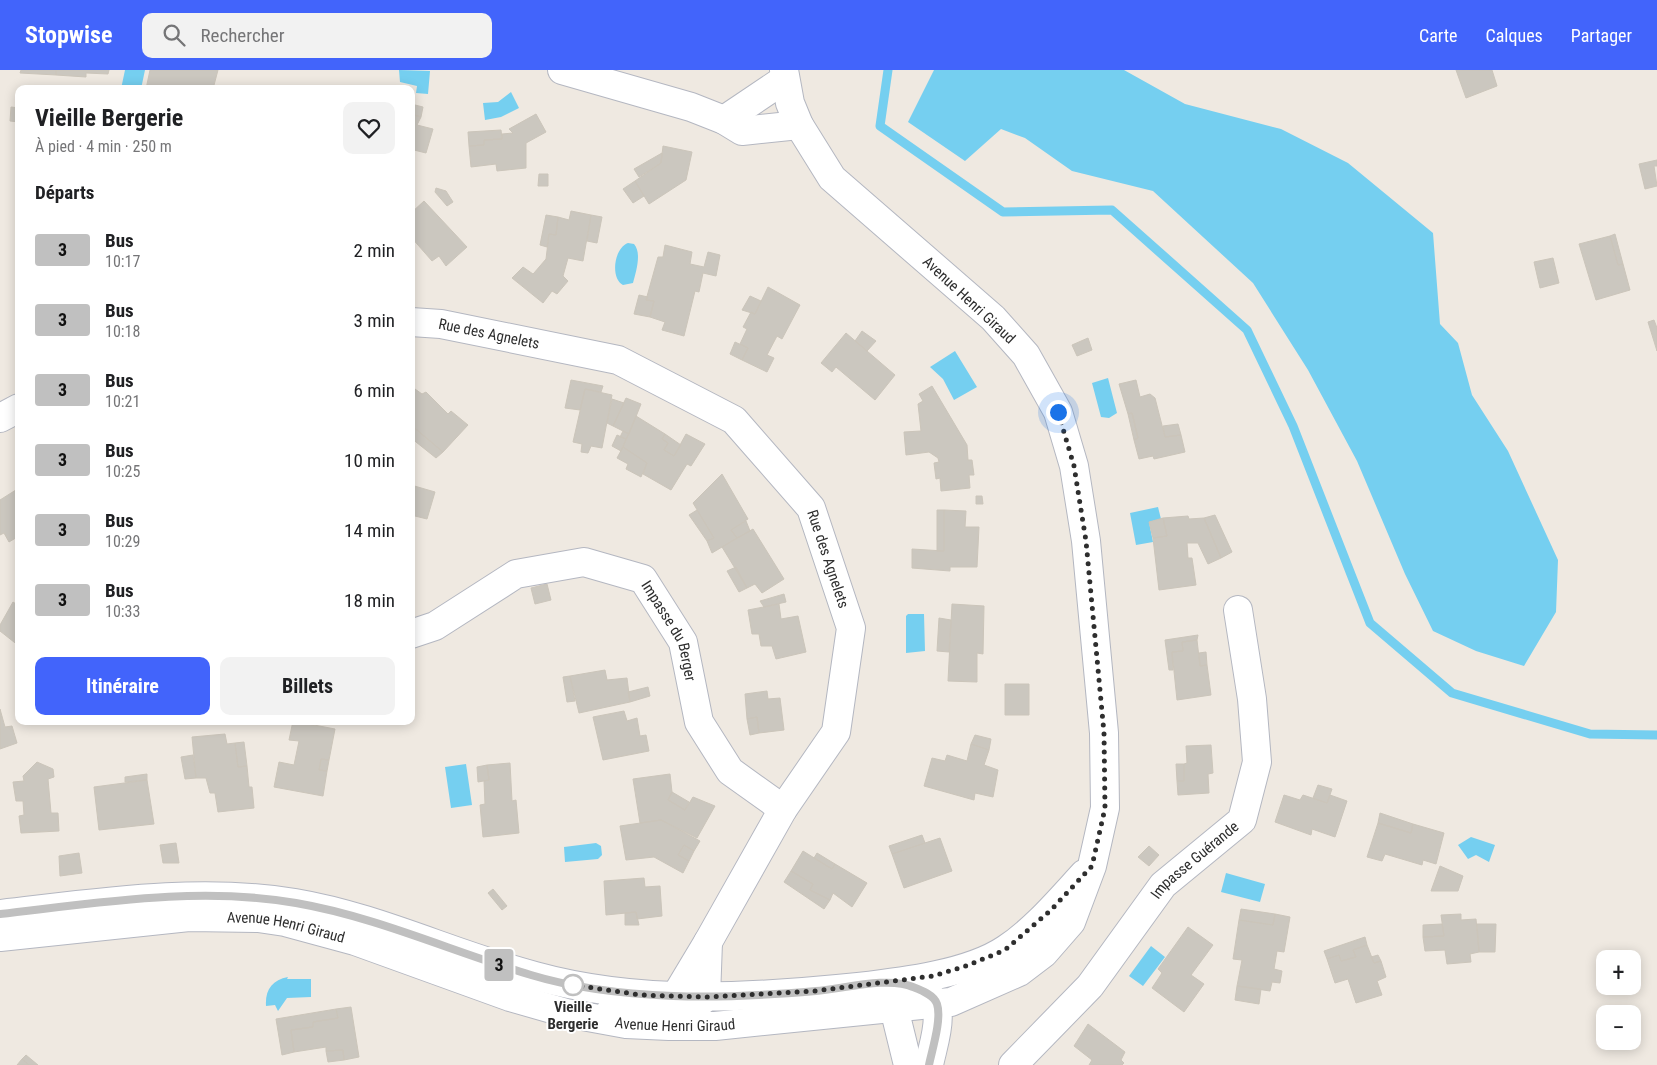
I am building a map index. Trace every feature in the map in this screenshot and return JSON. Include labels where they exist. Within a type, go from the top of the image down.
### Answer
[{"type":"street","points":[[562,70],[691,107],[724,120],[742,131],[799,124]]},
{"type":"street","points":[[724,120],[784,75]]},
{"type":"street","name":"Avenue Henri Giraud","points":[[0,914],[190,896],[246,896],[298,903],[369,920],[533,976],[576,986],[689,1001],[815,991],[907,988],[937,1003],[951,1002],[1019,972],[1044,953],[1071,922],[1092,866],[1105,808],[1104,733],[1086,541],[1074,466],[1058,412],[1026,355],[992,318],[832,178],[799,124],[790,103],[784,75]]},
{"type":"street","name":"Rue des Agnelets","points":[[415,322],[441,324],[618,360],[734,420],[811,508],[852,628],[836,732],[783,809],[708,942],[689,1001]]},
{"type":"street","points":[[0,418],[15,410]]},
{"type":"street","name":"Impasse du Berger","points":[[415,633],[435,626],[516,574],[584,562],[643,579],[683,642],[699,722],[730,771],[783,809]]},
{"type":"street","name":"Impasse Guérande","points":[[1013,1065],[1090,986],[1163,885],[1242,820],[1257,762],[1252,699],[1238,610]]},
{"type":"street","name":"Avenue Henri Giraud","points":[[0,937],[189,917],[258,918],[285,922],[355,941],[510,997],[587,1017],[626,1024],[714,1026],[907,988],[1005,950],[1051,910],[1092,866]]},
{"type":"street","points":[[907,988],[908,1065]]},
{"type":"street","points":[[587,1017],[614,1011],[683,1012],[689,1001],[714,1026]]},
{"type":"street","points":[[929,1065],[938,1017],[937,1003]]},
{"type":"water","points":[[125,70],[145,70],[142,85],[122,85]]},
{"type":"water","points":[[399,70],[430,71],[428,94],[416,93],[417,86],[400,82]]},
{"type":"water","points":[[934,70],[1124,70],[1185,104],[1281,129],[1348,163],[1433,233],[1440,324],[1458,343],[1472,395],[1508,451],[1558,560],[1556,612],[1524,666],[1476,651],[1433,631],[1405,574],[1357,461],[1308,370],[1253,283],[1153,191],[1072,171],[1025,138],[1001,129],[965,161],[908,122]]},
{"type":"water","points":[[511,92],[519,108],[501,117],[485,120],[483,103],[498,102]]},
{"type":"water","points":[[628,243],[634,244],[638,252],[638,263],[633,283],[623,285],[616,276],[615,263],[619,251]]},
{"type":"water","points":[[955,351],[977,387],[954,400],[943,379],[930,367]]},
{"type":"water","points":[[1108,378],[1117,413],[1109,418],[1101,417],[1092,383]]},
{"type":"water","points":[[1158,507],[1161,519],[1149,522],[1153,542],[1136,545],[1130,513]]},
{"type":"water","points":[[908,614],[924,614],[925,651],[906,653],[906,616]]},
{"type":"water","points":[[466,764],[472,805],[451,808],[445,767]]},
{"type":"water","points":[[1471,837],[1495,845],[1489,862],[1476,855],[1468,859],[1458,845]]},
{"type":"water","points":[[596,843],[601,846],[602,855],[598,859],[565,862],[564,847]]},
{"type":"water","points":[[1226,873],[1265,884],[1260,902],[1221,892]]},
{"type":"water","points":[[1151,946],[1165,957],[1143,986],[1129,976]]},
{"type":"water","points":[[288,977],[287,979],[311,979],[311,997],[287,998],[278,1011],[275,1005],[266,1006],[268,991],[274,983]]},
{"type":"building","points":[[21,70],[56,70],[56,75],[20,73]]},
{"type":"building","points":[[56,70],[109,70],[108,74],[86,73],[86,77],[56,75]]},
{"type":"building","points":[[150,70],[218,70],[214,85],[147,85]]},
{"type":"building","points":[[1456,70],[1492,70],[1497,86],[1466,98]]},
{"type":"building","points":[[415,105],[423,107],[421,117],[415,115]]},
{"type":"building","points":[[11,107],[15,108],[15,122],[10,121]]},
{"type":"building","points":[[536,114],[546,132],[526,143],[526,168],[497,171],[496,164],[471,167],[469,146],[484,145],[484,140],[502,139],[502,134],[513,133],[509,129]]},
{"type":"building","points":[[415,115],[421,117],[417,125],[433,129],[426,153],[415,150]]},
{"type":"building","points":[[501,130],[502,139],[484,140],[484,145],[469,146],[468,132]]},
{"type":"building","points":[[663,146],[692,152],[686,180],[649,204],[635,181],[661,163]]},
{"type":"building","points":[[662,153],[661,163],[639,177],[634,169]]},
{"type":"building","points":[[1657,160],[1657,166],[1654,166],[1657,186],[1645,189],[1639,164]]},
{"type":"building","points":[[539,174],[548,174],[548,186],[538,186]]},
{"type":"building","points":[[635,181],[644,196],[633,203],[623,189]]},
{"type":"building","points":[[436,188],[446,191],[453,202],[447,206],[435,192]]},
{"type":"building","points":[[424,201],[467,247],[446,266],[439,256],[432,261],[415,242],[415,209]]},
{"type":"building","points":[[571,211],[591,215],[583,261],[568,258],[563,276],[568,281],[557,294],[552,291],[543,303],[512,278],[523,267],[534,273],[546,259],[549,234],[556,235],[558,217],[569,220]]},
{"type":"building","points":[[546,215],[558,217],[556,235],[549,234],[547,247],[540,245]]},
{"type":"building","points":[[591,215],[602,217],[597,243],[587,241]]},
{"type":"building","points":[[1615,234],[1623,264],[1618,265],[1610,236]]},
{"type":"building","points":[[1610,236],[1618,265],[1623,264],[1630,290],[1596,300],[1579,244]]},
{"type":"building","points":[[665,245],[692,252],[690,264],[704,267],[708,252],[720,255],[716,276],[703,273],[699,292],[695,291],[684,336],[662,330],[665,322],[650,317],[654,301],[646,300],[658,257],[663,257]]},
{"type":"building","points":[[1553,258],[1559,283],[1540,288],[1534,262]]},
{"type":"building","points":[[768,287],[800,305],[782,339],[777,336],[767,355],[774,358],[767,372],[742,360],[748,348],[740,344],[747,329],[743,327],[751,312],[755,314]]},
{"type":"building","points":[[639,295],[648,297],[646,300],[654,301],[650,317],[634,314]]},
{"type":"building","points":[[750,296],[761,301],[755,314],[742,310]]},
{"type":"building","points":[[1654,320],[1657,328],[1657,351],[1648,322]]},
{"type":"building","points":[[862,331],[876,341],[867,351],[855,341]]},
{"type":"building","points":[[846,333],[895,375],[875,400],[836,367],[832,372],[821,363]]},
{"type":"building","points":[[1088,338],[1092,350],[1077,356],[1072,345]]},
{"type":"building","points":[[735,342],[748,348],[742,360],[730,354]]},
{"type":"building","points":[[571,380],[603,386],[601,392],[585,389],[580,410],[565,408]]},
{"type":"building","points":[[1136,380],[1140,397],[1150,394],[1155,398],[1165,437],[1181,435],[1185,452],[1154,459],[1153,456],[1139,459],[1134,440],[1138,438],[1132,413],[1128,414],[1119,384]]},
{"type":"building","points":[[932,386],[967,445],[968,460],[972,460],[974,475],[969,475],[970,488],[941,491],[940,478],[936,479],[934,463],[939,462],[938,458],[929,452],[906,455],[904,432],[921,431],[918,404],[923,401],[919,394]]},
{"type":"building","points":[[415,389],[422,394],[426,392],[448,414],[451,411],[468,425],[443,452],[415,428]]},
{"type":"building","points":[[585,389],[612,395],[602,448],[591,446],[588,453],[581,452],[582,444],[573,442]]},
{"type":"building","points":[[626,398],[641,404],[629,434],[613,426]]},
{"type":"building","points":[[612,399],[624,403],[613,426],[607,423]]},
{"type":"building","points":[[1132,413],[1138,438],[1134,440],[1128,414]]},
{"type":"building","points":[[636,416],[665,434],[662,439],[668,443],[664,450],[674,456],[686,434],[705,444],[691,466],[687,464],[671,490],[643,474],[647,463],[623,447]]},
{"type":"building","points":[[1178,424],[1181,435],[1165,437],[1163,426]]},
{"type":"building","points":[[415,428],[443,452],[436,458],[415,441]]},
{"type":"building","points":[[623,431],[629,434],[626,439],[620,437]]},
{"type":"building","points":[[665,434],[681,445],[674,456],[664,450],[668,443],[662,439]]},
{"type":"building","points":[[617,435],[626,439],[621,451],[612,446]]},
{"type":"building","points":[[623,447],[647,463],[641,477],[626,469],[628,464],[617,458]]},
{"type":"building","points":[[722,474],[748,519],[731,530],[737,538],[712,553],[707,541],[714,538],[693,503]]},
{"type":"building","points":[[415,486],[435,492],[427,519],[415,516]]},
{"type":"building","points":[[15,491],[15,538],[9,542],[4,533],[0,535],[0,500]]},
{"type":"building","points":[[976,496],[982,496],[983,504],[976,504]]},
{"type":"building","points":[[697,510],[714,538],[707,541],[689,515]]},
{"type":"building","points":[[937,510],[944,510],[944,551],[937,551]]},
{"type":"building","points":[[944,510],[966,511],[965,527],[979,527],[977,567],[950,567],[950,571],[912,568],[912,549],[944,551]]},
{"type":"building","points":[[1215,515],[1232,552],[1221,558],[1204,518]]},
{"type":"building","points":[[1188,516],[1189,519],[1204,518],[1221,558],[1208,564],[1198,543],[1187,543],[1188,558],[1192,558],[1196,585],[1159,590],[1153,538],[1167,536],[1163,518]]},
{"type":"building","points":[[1163,518],[1167,536],[1153,538],[1149,522]]},
{"type":"building","points":[[746,521],[750,531],[737,538],[731,530]]},
{"type":"building","points":[[753,529],[784,579],[762,593],[755,584],[747,588],[722,547]]},
{"type":"building","points":[[736,567],[747,588],[739,592],[727,571]]},
{"type":"building","points":[[547,584],[551,600],[535,604],[531,588]]},
{"type":"building","points":[[784,594],[786,602],[764,607],[760,601]]},
{"type":"building","points":[[13,602],[15,603],[15,643],[0,631],[0,625]]},
{"type":"building","points":[[779,604],[781,619],[798,616],[806,652],[776,659],[772,646],[761,646],[759,634],[752,634],[748,610]]},
{"type":"building","points":[[952,604],[984,606],[983,654],[977,653],[977,682],[948,681]]},
{"type":"building","points":[[939,618],[951,620],[949,652],[937,651]]},
{"type":"building","points":[[1198,635],[1197,640],[1182,642],[1183,651],[1172,652],[1173,670],[1169,670],[1165,640]]},
{"type":"building","points":[[1197,640],[1200,666],[1207,665],[1211,695],[1177,700],[1172,652],[1183,651],[1182,642]]},
{"type":"building","points":[[1206,652],[1207,665],[1200,666],[1199,653]]},
{"type":"building","points":[[605,670],[607,680],[627,678],[630,702],[579,713],[570,676]]},
{"type":"building","points":[[570,676],[575,701],[567,702],[563,677]]},
{"type":"building","points":[[1005,684],[1029,684],[1029,715],[1005,715]]},
{"type":"building","points":[[648,687],[650,696],[630,702],[628,692]]},
{"type":"building","points":[[767,691],[768,699],[780,698],[784,730],[759,733],[757,717],[747,719],[745,694]]},
{"type":"building","points":[[0,709],[5,727],[12,726],[17,743],[0,749]]},
{"type":"building","points":[[624,711],[627,721],[637,718],[640,736],[646,735],[649,751],[603,760],[593,717]]},
{"type":"building","points":[[757,717],[759,733],[750,735],[747,719]]},
{"type":"building","points":[[292,725],[314,725],[335,729],[329,760],[321,759],[319,770],[327,771],[323,796],[274,787],[279,762],[294,765],[299,741],[289,740]]},
{"type":"building","points":[[225,734],[227,744],[235,743],[238,767],[247,766],[254,808],[218,812],[215,793],[210,793],[206,778],[196,778],[192,737]]},
{"type":"building","points":[[975,735],[991,739],[989,750],[971,744]]},
{"type":"building","points":[[244,742],[247,766],[238,767],[235,743]]},
{"type":"building","points":[[971,744],[989,750],[984,765],[998,770],[993,797],[975,793],[974,800],[924,786],[932,758],[945,761],[947,755],[967,761]]},
{"type":"building","points":[[1211,745],[1213,773],[1208,774],[1209,793],[1178,795],[1177,781],[1184,781],[1184,764],[1187,763],[1186,746]]},
{"type":"building","points":[[193,755],[196,778],[185,779],[181,757]]},
{"type":"building","points":[[321,759],[329,760],[327,771],[319,770]]},
{"type":"building","points":[[37,762],[53,769],[54,777],[48,779],[51,813],[58,813],[59,831],[21,833],[19,816],[24,815],[23,801],[16,801],[13,782],[24,781],[23,776]]},
{"type":"building","points":[[510,763],[512,801],[516,800],[519,833],[483,837],[480,805],[485,804],[484,781],[489,780],[487,765]]},
{"type":"building","points":[[1176,764],[1184,764],[1184,781],[1177,781]]},
{"type":"building","points":[[487,765],[489,780],[478,782],[477,767]]},
{"type":"building","points":[[147,774],[147,780],[125,782],[125,777]]},
{"type":"building","points":[[670,774],[672,792],[668,800],[685,810],[693,797],[715,806],[697,838],[661,820],[640,823],[633,779]]},
{"type":"building","points":[[147,780],[154,824],[99,830],[94,787]]},
{"type":"building","points":[[1318,785],[1332,789],[1327,803],[1313,798]]},
{"type":"building","points":[[672,792],[689,802],[685,810],[668,800]]},
{"type":"building","points":[[1284,795],[1300,800],[1303,795],[1327,803],[1330,795],[1347,801],[1335,837],[1312,829],[1311,835],[1275,822]]},
{"type":"building","points":[[1380,813],[1413,824],[1411,833],[1378,823]]},
{"type":"building","points":[[661,820],[700,841],[694,851],[684,845],[678,855],[689,861],[683,873],[654,857],[626,860],[620,826]]},
{"type":"building","points":[[1378,823],[1411,833],[1413,824],[1444,833],[1436,864],[1423,860],[1422,865],[1385,854],[1382,861],[1367,857]]},
{"type":"building","points":[[922,835],[925,843],[892,854],[889,846]]},
{"type":"building","points":[[940,838],[952,871],[904,888],[892,854]]},
{"type":"building","points":[[176,843],[179,863],[163,863],[160,845]]},
{"type":"building","points":[[684,845],[694,851],[689,861],[678,855]]},
{"type":"building","points":[[1149,846],[1159,855],[1149,866],[1138,857]]},
{"type":"building","points":[[803,851],[832,869],[835,864],[867,883],[852,907],[833,893],[830,900],[810,890],[813,884],[791,871]]},
{"type":"building","points":[[79,853],[82,873],[60,876],[59,856]]},
{"type":"building","points":[[817,853],[835,864],[832,869],[814,858]]},
{"type":"building","points":[[1440,866],[1463,876],[1458,891],[1431,891]]},
{"type":"building","points":[[791,871],[813,884],[810,890],[830,900],[824,909],[784,882]]},
{"type":"building","points":[[644,878],[645,887],[660,886],[662,916],[637,919],[636,912],[606,915],[604,881]]},
{"type":"building","points":[[493,889],[507,906],[502,910],[488,893]]},
{"type":"building","points":[[1241,909],[1275,914],[1273,925],[1239,920]]},
{"type":"building","points":[[636,912],[639,925],[625,925],[625,913]]},
{"type":"building","points":[[1275,914],[1290,917],[1284,952],[1277,951],[1274,969],[1282,971],[1280,983],[1272,982],[1270,991],[1237,986],[1242,960],[1233,959],[1239,920],[1273,925]]},
{"type":"building","points":[[1461,914],[1461,920],[1476,919],[1479,952],[1470,954],[1471,962],[1447,964],[1445,950],[1425,951],[1423,937],[1444,936],[1441,915]]},
{"type":"building","points":[[1442,924],[1444,936],[1423,937],[1423,925]]},
{"type":"building","points":[[1477,924],[1496,924],[1495,952],[1479,952]]},
{"type":"building","points":[[1188,927],[1213,945],[1191,975],[1204,984],[1184,1012],[1152,988],[1162,973],[1158,969]]},
{"type":"building","points":[[1365,937],[1367,945],[1353,950],[1356,957],[1341,961],[1339,955],[1327,959],[1324,951]]},
{"type":"building","points":[[1367,945],[1374,963],[1381,961],[1386,977],[1377,981],[1382,995],[1356,1003],[1348,979],[1335,983],[1327,959],[1339,955],[1341,961],[1356,957],[1353,950]]},
{"type":"building","points":[[1378,955],[1381,961],[1374,963],[1371,957]]},
{"type":"building","points":[[1237,986],[1261,989],[1259,1004],[1235,1000]]},
{"type":"building","points":[[351,1007],[359,1057],[344,1060],[343,1050],[326,1051],[326,1047],[294,1052],[291,1030],[313,1027],[313,1022],[338,1018],[336,1009]]},
{"type":"building","points":[[336,1009],[338,1018],[313,1022],[313,1027],[291,1030],[294,1052],[282,1055],[276,1019]]},
{"type":"building","points":[[1088,1024],[1125,1052],[1121,1060],[1124,1063],[1122,1065],[1089,1065],[1092,1060],[1074,1046]]},
{"type":"building","points":[[343,1050],[344,1060],[328,1062],[326,1051]]},
{"type":"building","points":[[26,1055],[38,1065],[29,1065],[22,1059]]},
{"type":"building","points":[[22,1059],[29,1065],[17,1065]]},
{"type":"waterway","points":[[888,70],[880,126],[1003,212],[1112,210],[1247,330],[1293,426],[1370,623],[1452,693],[1590,734],[1657,735]]},
{"type":"bus line","name":"3","points":[[0,914],[190,896],[246,896],[298,903],[369,920],[533,976],[607,992],[706,997],[815,991],[889,983],[910,985],[930,996],[937,1003],[938,1017],[929,1065]]},
{"type":"place","name":"Vieille Bergerie","points":[[573,985]]},
{"type":"route","points":[[573,985],[607,992],[706,997],[815,991],[933,976],[966,966],[1005,950],[1051,910],[1092,866],[1105,808],[1104,733],[1086,541],[1074,466],[1058,412]]}]
